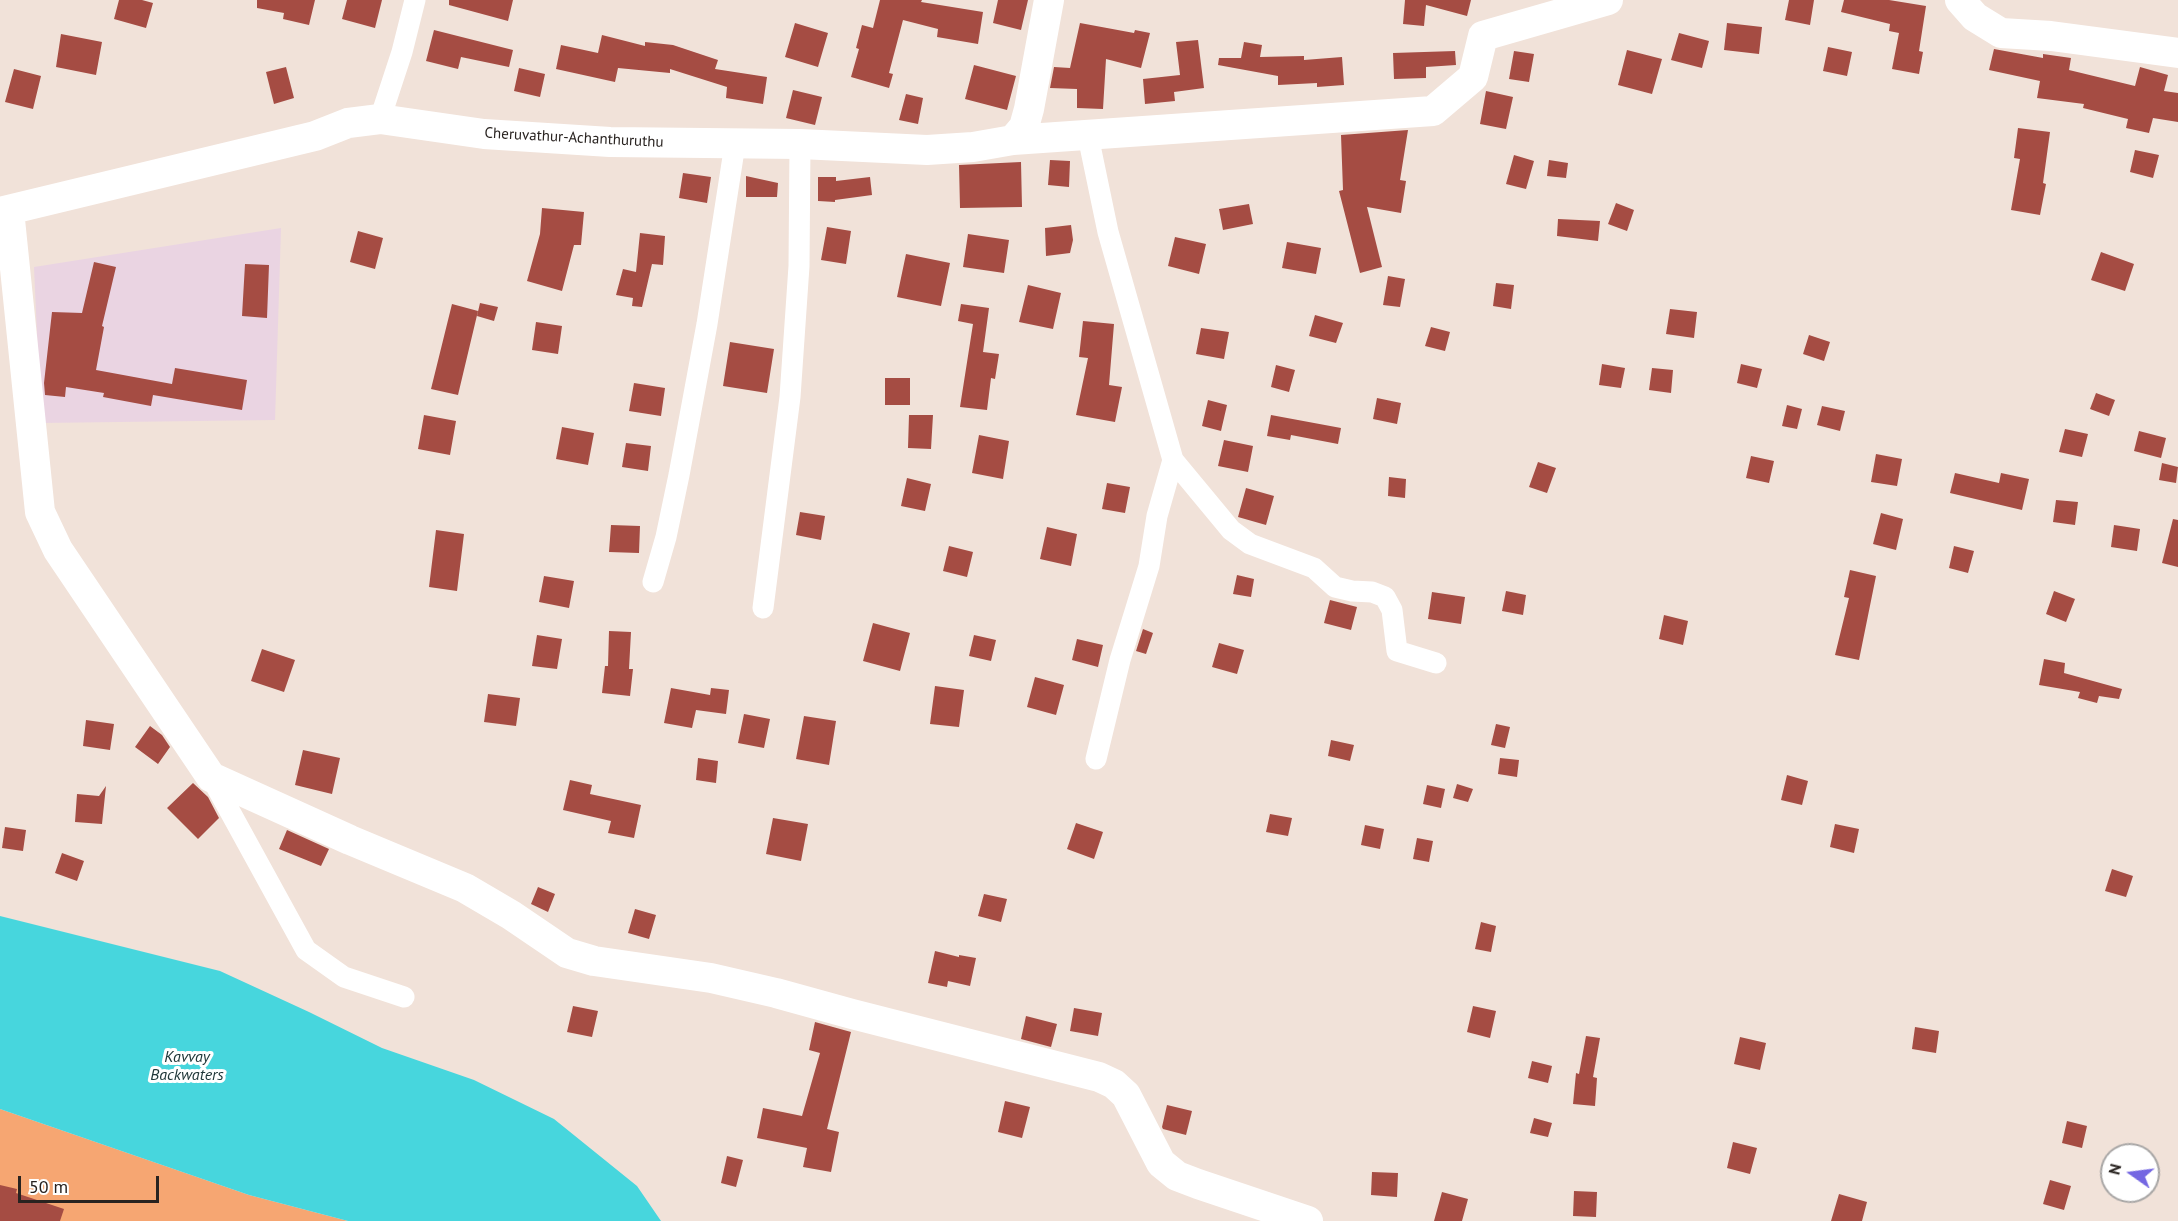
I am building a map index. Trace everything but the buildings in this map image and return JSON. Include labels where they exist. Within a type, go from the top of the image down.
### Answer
[{"type":"main road","points":[[1013,140],[1024,127],[1029,109],[1048,0]]},
{"type":"main road","name":"Cheruvathur-Achanthuruthu","points":[[4,211],[315,136],[348,123],[380,119],[484,134],[610,142],[800,144],[927,150],[973,147],[1013,140],[1433,111],[1473,77],[1483,36],[1608,0]]},
{"type":"main road","points":[[1960,0],[1976,17],[2001,33],[2051,36],[2178,52]]},
{"type":"main road","points":[[4,211],[40,513],[58,550],[211,777],[350,840],[465,888],[511,915],[567,953],[594,961],[711,978],[776,993],[1099,1077],[1114,1084],[1126,1095],[1161,1163],[1178,1176],[1308,1221]]},
{"type":"street","points":[[380,119],[402,52],[415,0]]},
{"type":"street","points":[[1088,136],[1108,232],[1173,460],[1230,530],[1250,544],[1314,568],[1335,587],[1372,592],[1385,597],[1392,610],[1397,651],[1436,663]]},
{"type":"street","points":[[653,582],[666,537],[681,464],[707,324],[735,144]]},
{"type":"street","points":[[763,608],[790,397],[799,266],[800,144]]},
{"type":"street","points":[[1096,759],[1120,660],[1149,566],[1157,516],[1167,474],[1173,460]]},
{"type":"street","points":[[211,777],[306,950],[344,977],[404,998]]},
{"type":"shaded area","points":[[281,228],[275,420],[41,423],[34,267]]},
{"type":"shaded area","points":[[0,1109],[249,1195],[348,1221],[0,1221]]},
{"type":"water","name":"Kavvay Backwaters","points":[[0,916],[220,971],[382,1048],[474,1080],[554,1119],[637,1186],[661,1221],[348,1221],[249,1195],[0,1109]]}]
